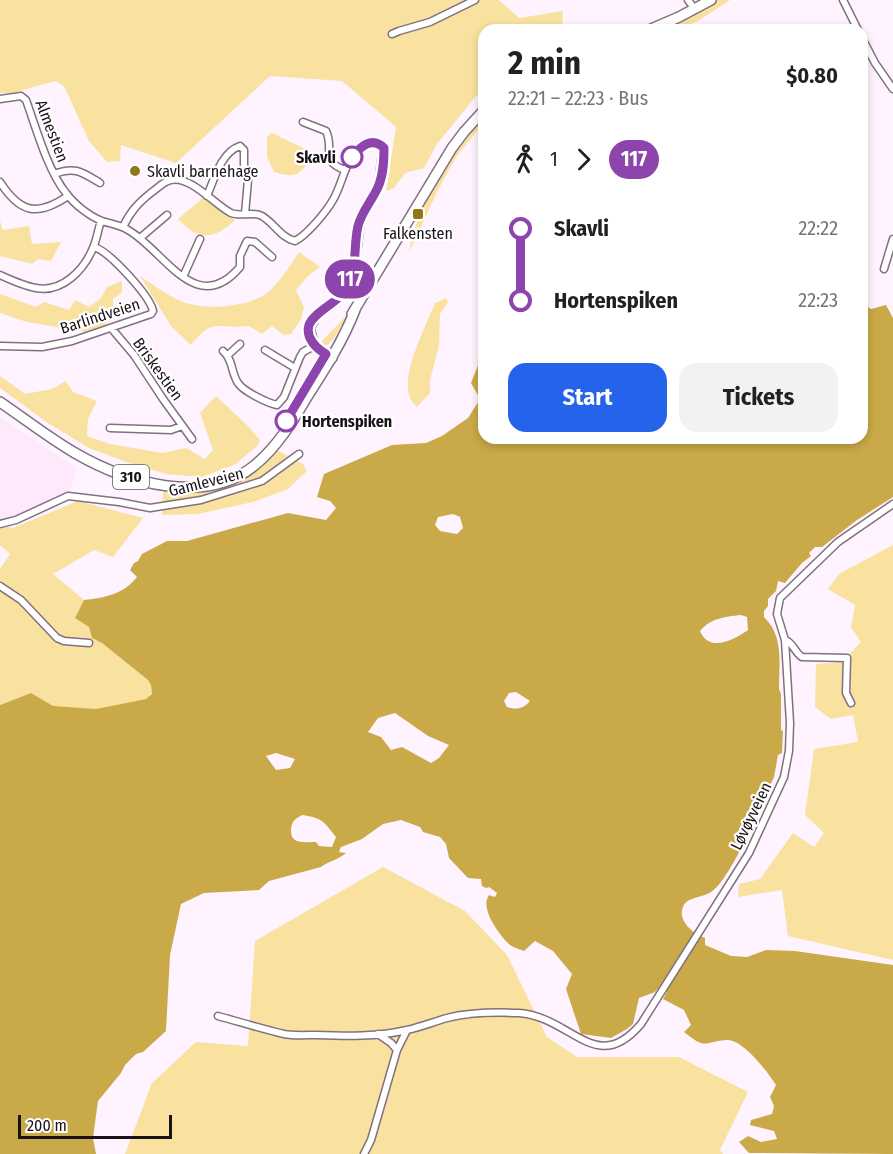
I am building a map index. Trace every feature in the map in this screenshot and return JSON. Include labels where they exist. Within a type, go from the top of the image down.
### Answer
[{"type":"main road","points":[[663,24],[711,0]]},
{"type":"main road","name":"310","points":[[0,402],[76,454],[125,476],[161,485],[195,487],[224,482],[245,472],[256,464],[289,426],[452,148],[478,117]]},
{"type":"main road","points":[[329,356],[314,346],[309,334],[310,324],[316,316],[337,300],[350,282],[359,223],[380,183],[384,148]]},
{"type":"street","points":[[393,34],[430,22],[475,0]]},
{"type":"street","points":[[843,0],[855,24]]},
{"type":"street","points":[[868,50],[893,89]]},
{"type":"street","name":"Almestien","points":[[0,99],[24,98],[54,174],[68,196],[101,220],[123,227],[140,238],[183,277],[204,285],[224,283],[240,267],[240,256],[247,241],[255,242],[272,257]]},
{"type":"street","points":[[303,122],[326,131],[329,137],[330,161],[334,166],[345,170]]},
{"type":"street","points":[[123,227],[135,207],[171,180],[182,180],[230,213],[261,216],[288,239],[295,241],[317,220],[333,200],[349,161],[365,144],[378,143],[384,148]]},
{"type":"street","points":[[207,196],[220,165],[233,149],[240,146],[244,150],[244,165],[248,180],[245,214]]},
{"type":"street","name":"Almestien","points":[[54,174],[67,169],[74,170],[100,183]]},
{"type":"street","points":[[0,182],[9,197],[28,209],[48,207],[68,196]]},
{"type":"street","points":[[140,238],[167,215]]},
{"type":"street","points":[[0,276],[37,288],[60,284],[73,277],[94,247],[101,220]]},
{"type":"street","points":[[183,277],[200,239]]},
{"type":"street","points":[[884,269],[893,239]]},
{"type":"street","name":"Barlindveien","points":[[0,345],[45,346],[72,341],[151,314],[152,308],[119,267],[103,251],[94,247]]},
{"type":"street","name":"Briskestien","points":[[112,329],[138,360],[192,439]]},
{"type":"street","points":[[240,344],[226,353],[240,386],[273,405],[284,397],[303,352],[314,346]]},
{"type":"street","points":[[265,350],[295,368]]},
{"type":"street","name":"Briskestien","points":[[110,428],[171,430],[182,426]]},
{"type":"street","name":"Gamleveien","points":[[0,524],[16,520],[64,497],[119,502],[150,508],[201,500],[262,481],[299,454]]},
{"type":"street","name":"Løvøyveien","points":[[218,1016],[286,1034],[360,1036],[407,1030],[458,1016],[495,1012],[523,1013],[555,1023],[589,1043],[601,1047],[620,1043],[630,1036],[641,1024],[749,853],[784,777],[789,751],[790,723],[785,640],[777,614],[780,598],[838,542],[893,504]]},
{"type":"street","points":[[0,586],[21,600],[57,638],[64,641],[89,643]]},
{"type":"street","points":[[785,640],[790,642],[802,657],[847,658],[846,693],[851,704]]},
{"type":"street","points":[[364,1154],[371,1140],[397,1050],[407,1030]]},
{"type":"street","points":[[378,1034],[391,1042],[397,1050]]},
{"type":"shaded area","points":[[0,0],[499,0],[519,18],[563,11],[562,24],[478,24],[478,95],[437,144],[424,168],[405,173],[394,188],[386,191],[396,127],[342,81],[270,76],[176,163],[121,145],[120,161],[107,162],[89,141],[64,86],[55,81],[12,93],[0,93]]},
{"type":"shaded area","points":[[717,0],[730,0],[690,24],[668,24]]},
{"type":"shaded area","points":[[478,120],[478,130],[457,156],[409,252],[428,196],[459,144]]},
{"type":"shaded area","points":[[272,133],[303,148],[310,157],[300,172],[287,175],[274,172],[267,157],[267,137]]},
{"type":"shaded area","points":[[204,197],[235,220],[220,232],[206,235],[192,231],[185,226],[178,219]]},
{"type":"shaded area","points":[[0,221],[3,230],[29,226],[32,244],[61,242],[51,261],[38,259],[32,264],[0,256]]},
{"type":"shaded area","points":[[299,252],[320,267],[308,276],[296,290],[304,307],[301,319],[291,334],[284,335],[272,326],[262,334],[249,326],[217,326],[205,330],[191,345],[171,326],[140,276],[185,303],[208,306],[231,305],[263,296],[283,276]]},
{"type":"shaded area","points":[[380,258],[382,260],[334,338],[328,345],[322,345],[322,341],[345,317]]},
{"type":"shaded area","points":[[122,281],[122,292],[113,299],[114,313],[105,325],[87,332],[27,322],[0,313],[0,294],[36,307],[44,302],[69,310],[75,300],[89,307],[101,298],[107,287]]},
{"type":"shaded area","points":[[446,298],[448,302],[440,314],[439,346],[430,380],[430,393],[417,407],[412,402],[408,385],[412,361],[435,303]]},
{"type":"shaded area","points":[[886,305],[893,318],[893,497],[857,520],[822,547],[815,547],[809,553],[811,556],[785,583],[778,581],[776,591],[768,599],[764,617],[778,641],[780,660],[782,753],[778,755],[774,777],[761,805],[752,821],[749,821],[751,824],[748,829],[749,833],[727,873],[711,892],[687,901],[683,907],[682,917],[688,926],[705,938],[705,945],[731,956],[747,957],[766,950],[795,951],[893,965],[893,1154],[749,1153],[739,1142],[748,1136],[761,1142],[777,1139],[774,1131],[750,1125],[751,1120],[772,1114],[774,1106],[770,1097],[776,1085],[748,1051],[734,1041],[706,1044],[684,1032],[691,1025],[684,1010],[663,999],[667,992],[661,985],[655,992],[639,998],[633,1024],[627,1029],[611,1038],[581,1034],[566,989],[572,974],[553,951],[535,941],[524,951],[510,945],[496,929],[487,907],[489,895],[495,897],[497,893],[489,887],[482,886],[481,879],[468,878],[449,858],[446,844],[440,837],[423,832],[420,827],[401,820],[383,824],[362,839],[341,847],[339,852],[346,853],[321,867],[269,881],[259,890],[204,893],[181,904],[170,955],[166,1031],[125,1065],[98,1101],[93,1138],[96,1154],[0,1154],[0,705],[31,693],[53,706],[96,709],[146,699],[152,694],[148,680],[102,643],[92,638],[89,627],[75,618],[84,600],[106,596],[132,583],[137,577],[130,570],[134,563],[142,554],[167,541],[187,541],[288,513],[326,520],[336,508],[330,501],[317,497],[324,474],[392,445],[426,443],[442,436],[468,418],[478,402],[478,444],[868,444],[868,307],[871,309]],"holes":[[[453,514],[460,517],[463,528],[457,534],[440,531],[435,525],[438,517]],[[741,615],[747,617],[748,630],[729,641],[709,642],[700,631],[718,619]],[[516,692],[530,701],[517,709],[507,707],[504,701],[509,693]],[[395,713],[428,736],[449,745],[439,758],[431,763],[402,747],[391,750],[381,737],[368,732],[378,718]],[[276,753],[295,759],[290,768],[276,770],[266,756]],[[302,815],[314,818],[329,828],[336,837],[332,847],[319,846],[316,842],[303,842],[293,838],[291,834],[293,822]]]},
{"type":"shaded area","points":[[478,365],[478,395],[471,383]]},
{"type":"shaded area","points":[[0,376],[25,394],[52,389],[66,381],[73,392],[97,401],[88,419],[87,436],[110,444],[163,453],[186,448],[205,459],[213,450],[200,413],[216,396],[260,440],[257,446],[236,464],[202,477],[166,474],[89,448],[48,423],[0,388]]},
{"type":"shaded area","points":[[0,417],[77,468],[70,491],[64,497],[8,524],[0,523]]},
{"type":"shaded area","points":[[277,450],[303,464],[307,471],[288,489],[253,502],[198,514],[162,515],[163,493],[166,490],[202,490],[228,486],[258,468]]},
{"type":"shaded area","points":[[78,501],[143,518],[113,557],[94,550],[53,574],[84,600],[75,618],[89,627],[92,638],[102,643],[148,680],[152,694],[146,699],[96,709],[53,707],[31,693],[0,705],[0,569],[10,554],[0,545],[0,526],[13,528]]},
{"type":"shaded area","points":[[893,545],[893,960],[788,936],[782,890],[738,897],[739,884],[760,879],[793,833],[814,847],[824,833],[805,815],[814,749],[858,742],[853,715],[831,719],[815,707],[816,664],[842,662],[861,642],[851,627],[855,605],[828,589],[839,574]]},
{"type":"shaded area","points":[[383,867],[465,911],[507,955],[547,1037],[577,1057],[679,1057],[748,1092],[720,1150],[723,1154],[125,1154],[152,1083],[196,1042],[248,1046],[255,941]]},
{"type":"bus line","name":"117","points":[[286,421],[326,354],[314,346],[309,334],[310,324],[316,316],[337,300],[350,282],[359,223],[382,177],[384,148],[381,145],[375,142],[365,144],[352,157]]},
{"type":"place","name":"Skavli","points":[[352,157]]},
{"type":"place","name":"Skavli barnehage","points":[[135,171]]},
{"type":"place","name":"Falkensten","points":[[418,214]]},
{"type":"place","name":"Hortenspiken","points":[[286,421]]}]
